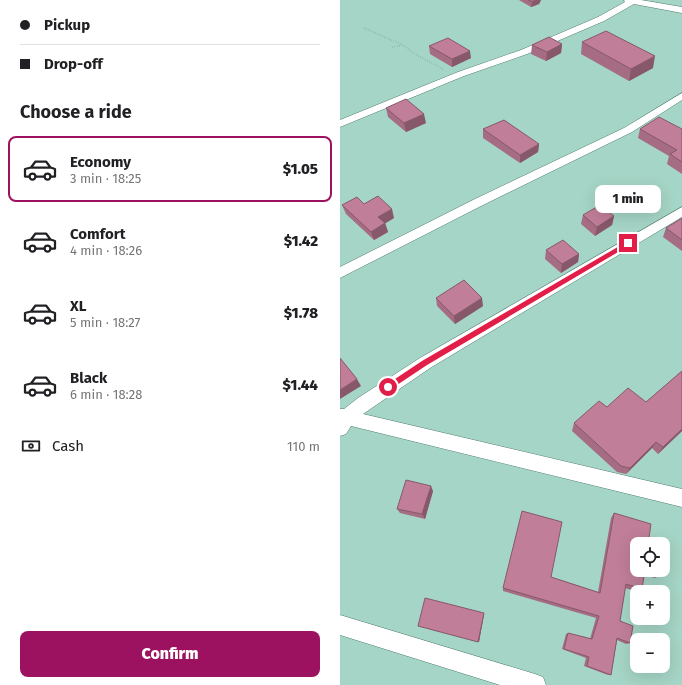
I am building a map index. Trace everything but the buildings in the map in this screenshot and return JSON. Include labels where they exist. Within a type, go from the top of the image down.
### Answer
[{"type":"street","points":[[340,124],[461,74],[524,52],[601,19],[631,0],[682,10]]},
{"type":"street","points":[[340,273],[479,202],[628,130],[682,96]]},
{"type":"street","points":[[342,420],[364,403],[425,363],[682,211]]},
{"type":"street","points":[[342,420],[682,498]]},
{"type":"street","points":[[340,625],[535,685]]},
{"type":"path","points":[[364,28],[403,45],[413,53],[450,72],[461,74]]},
{"type":"path","points":[[392,47],[403,45]]},
{"type":"route","points":[[388,387],[425,363],[628,243]]}]
